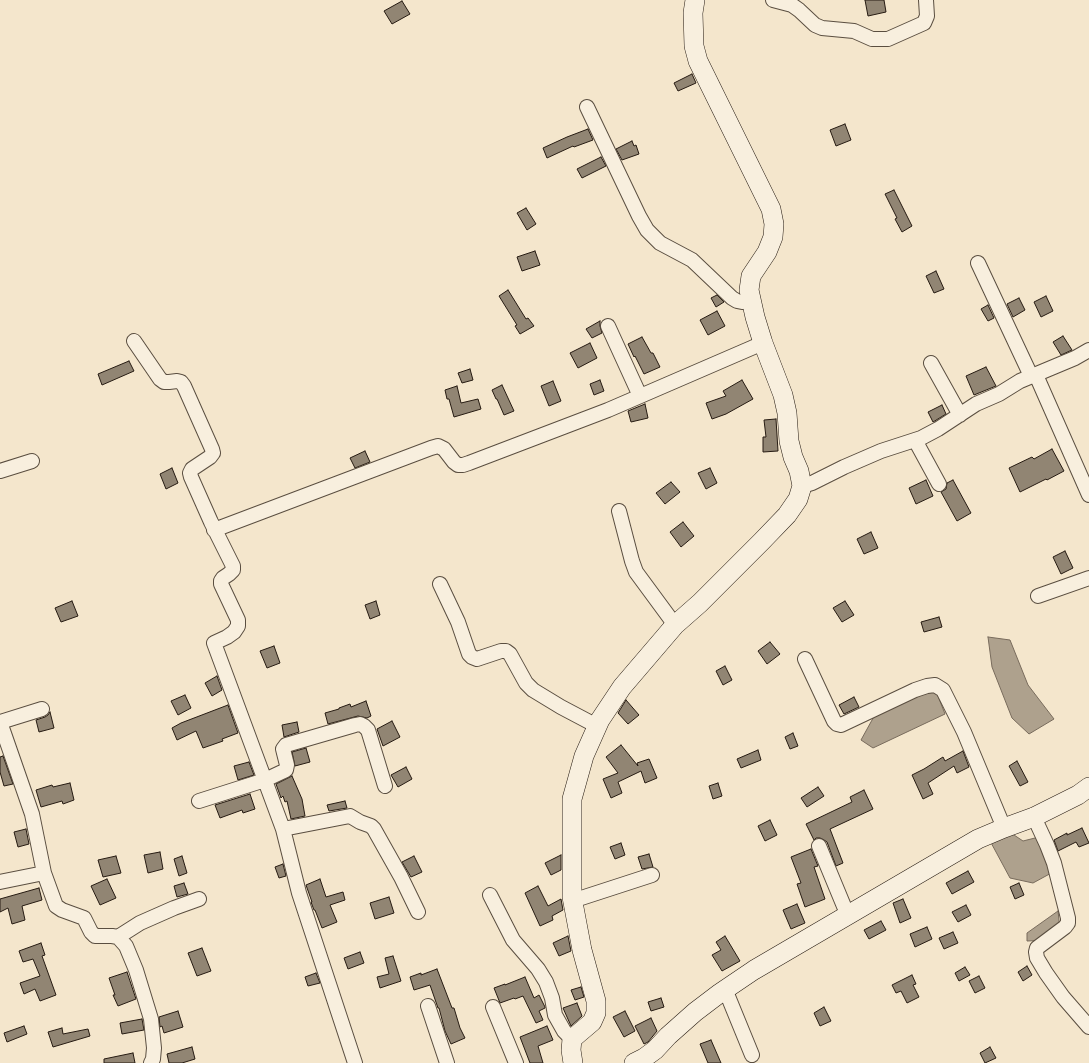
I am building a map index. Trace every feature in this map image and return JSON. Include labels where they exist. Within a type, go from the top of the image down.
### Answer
[{"type":"street","points":[[573,1063],[571,1050],[572,1039],[592,1022],[596,1013],[596,1001],[582,950],[572,901],[572,799],[584,756],[600,720],[622,687],[675,626],[751,553],[787,515],[798,499],[802,486],[799,471],[789,441],[787,413],[783,395],[763,342],[755,317],[749,290],[751,276],[767,252],[773,237],[773,217],[771,209],[698,61],[694,46],[693,13],[695,0]]},
{"type":"street","points":[[773,0],[792,5],[815,25],[822,28],[854,31],[872,39],[888,39],[924,22],[927,16],[926,0]]},
{"type":"street","points":[[587,107],[647,230],[660,243],[692,260],[732,298],[737,301],[751,301]]},
{"type":"street","points":[[978,263],[1034,376],[1089,493]]},
{"type":"street","points":[[608,326],[640,396]]},
{"type":"street","points":[[134,341],[160,379],[164,382],[181,382],[184,386],[212,449],[210,457],[192,469],[190,473],[214,530],[233,566],[233,570],[223,578],[221,584],[238,620],[238,626],[234,632],[214,643],[283,829],[300,893],[356,1063]]},
{"type":"street","points":[[214,530],[430,448],[438,446],[444,449],[458,465],[469,463],[608,410],[763,342]]},
{"type":"street","points":[[802,486],[812,483],[881,451],[915,440],[938,429],[976,404],[999,394],[1020,381],[1075,358],[1089,350]]},
{"type":"street","points":[[931,363],[960,415]]},
{"type":"street","points":[[915,440],[939,484]]},
{"type":"street","points":[[0,471],[32,461]]},
{"type":"street","points":[[619,511],[636,572],[675,626]]},
{"type":"street","points":[[1038,596],[1089,578]]},
{"type":"street","points":[[440,584],[458,622],[469,654],[472,658],[506,651],[510,654],[526,683],[533,690],[597,726]]},
{"type":"street","points":[[805,659],[834,721],[841,725],[926,686],[934,685],[943,690],[964,732],[1004,828]]},
{"type":"street","points":[[42,709],[0,722],[32,814],[44,873],[56,906],[62,910],[84,918],[91,932],[95,936],[118,937],[126,946],[136,970],[150,1019],[154,1048],[151,1063]]},
{"type":"street","points":[[199,801],[265,780],[286,770],[287,765],[283,748],[286,745],[355,724],[360,724],[368,730],[386,786]]},
{"type":"street","points":[[634,1063],[655,1050],[695,1012],[761,966],[978,839],[1034,817],[1078,795],[1089,787]]},
{"type":"street","points":[[283,829],[350,816],[371,826],[401,877],[418,912]]},
{"type":"street","points":[[1034,817],[1054,863],[1068,918],[1068,923],[1065,927],[1037,948],[1037,958],[1046,974],[1063,997],[1089,1027]]},
{"type":"street","points":[[818,846],[848,916]]},
{"type":"street","points":[[0,882],[44,873]]},
{"type":"street","points":[[572,901],[652,875]]},
{"type":"street","points":[[490,895],[513,940],[538,969],[546,982],[552,998],[555,1015],[564,1031],[572,1039]]},
{"type":"street","points":[[118,937],[140,923],[199,899]]},
{"type":"street","points":[[725,990],[752,1054]]},
{"type":"street","points":[[428,1006],[447,1063]]},
{"type":"street","points":[[493,1007],[516,1063]]},
{"type":"shaded area","points":[[988,637],[1010,640],[1028,685],[1054,719],[1029,734],[1012,718],[992,667]]},
{"type":"shaded area","points":[[936,691],[945,714],[873,748],[861,740],[877,711],[914,694]]},
{"type":"shaded area","points":[[1011,833],[1023,841],[1039,837],[1055,871],[1033,883],[1010,878],[989,839]]},
{"type":"shaded area","points":[[1058,911],[1060,929],[1050,940],[1027,941],[1027,933]]},
{"type":"building","points":[[865,0],[884,0],[886,12],[868,16]]},
{"type":"building","points":[[402,1],[410,14],[392,24],[384,11]]},
{"type":"building","points":[[692,74],[696,83],[678,91],[674,83]]},
{"type":"building","points":[[845,124],[851,140],[836,146],[830,130]]},
{"type":"building","points":[[588,129],[593,140],[574,147],[573,146],[547,158],[543,148]]},
{"type":"building","points":[[632,141],[634,146],[636,145],[639,154],[622,160],[616,149]]},
{"type":"building","points":[[601,157],[606,166],[582,178],[577,169]]},
{"type":"building","points":[[894,190],[912,226],[902,232],[885,194]]},
{"type":"building","points":[[526,208],[536,224],[527,230],[517,213]]},
{"type":"building","points":[[535,251],[540,265],[522,271],[517,257]]},
{"type":"building","points":[[936,271],[944,289],[934,293],[926,276]]},
{"type":"building","points":[[508,290],[526,319],[528,318],[534,326],[520,334],[515,326],[517,325],[499,296]]},
{"type":"building","points":[[717,295],[724,302],[716,307],[711,298]]},
{"type":"building","points":[[1046,296],[1053,311],[1041,317],[1034,302]]},
{"type":"building","points":[[1019,298],[1025,310],[1013,317],[1007,304]]},
{"type":"building","points":[[988,305],[994,318],[988,321],[981,309]]},
{"type":"building","points":[[717,311],[725,326],[708,335],[700,320]]},
{"type":"building","points":[[600,321],[602,333],[592,338],[586,329]]},
{"type":"building","points":[[1063,336],[1072,350],[1061,355],[1053,342]]},
{"type":"building","points":[[642,337],[651,353],[653,353],[660,367],[644,374],[628,344]]},
{"type":"building","points":[[590,343],[597,358],[578,368],[570,353]]},
{"type":"building","points":[[129,361],[134,371],[102,385],[98,374]]},
{"type":"building","points":[[986,367],[996,386],[974,395],[966,376]]},
{"type":"building","points":[[470,369],[473,380],[462,383],[458,373]]},
{"type":"building","points":[[600,380],[604,391],[594,395],[590,384]]},
{"type":"building","points":[[742,380],[753,399],[726,414],[712,419],[706,403],[726,396],[723,391]]},
{"type":"building","points":[[553,381],[561,401],[549,406],[541,386]]},
{"type":"building","points":[[502,385],[514,411],[504,415],[492,390]]},
{"type":"building","points":[[457,386],[461,403],[478,399],[481,409],[454,417],[445,390]]},
{"type":"building","points":[[645,404],[648,418],[631,422],[628,411]]},
{"type":"building","points":[[942,405],[946,414],[933,422],[928,412]]},
{"type":"building","points":[[776,419],[778,451],[763,452],[763,437],[766,437],[764,420]]},
{"type":"building","points":[[1052,449],[1064,471],[1020,492],[1009,468],[1032,457],[1034,459]]},
{"type":"building","points":[[365,451],[370,462],[355,468],[350,458]]},
{"type":"building","points":[[172,468],[178,483],[166,489],[160,474]]},
{"type":"building","points":[[710,468],[717,483],[706,489],[698,473]]},
{"type":"building","points":[[926,480],[933,496],[916,504],[909,488]]},
{"type":"building","points":[[953,480],[971,513],[957,521],[941,492],[946,489],[947,483]]},
{"type":"building","points":[[671,482],[680,492],[665,504],[656,493]]},
{"type":"building","points":[[683,522],[694,536],[681,547],[670,532]]},
{"type":"building","points":[[871,532],[878,548],[864,554],[857,539]]},
{"type":"building","points":[[1065,551],[1073,568],[1061,574],[1053,557]]},
{"type":"building","points":[[72,601],[78,616],[61,622],[55,608]]},
{"type":"building","points":[[376,601],[380,615],[370,619],[365,605]]},
{"type":"building","points":[[845,601],[854,615],[842,622],[833,608]]},
{"type":"building","points":[[939,617],[942,627],[924,632],[921,622]]},
{"type":"building","points":[[770,642],[780,654],[767,664],[758,651]]},
{"type":"building","points":[[274,646],[280,663],[267,668],[260,651]]},
{"type":"building","points":[[725,666],[732,680],[723,685],[716,671]]},
{"type":"building","points":[[217,676],[222,690],[212,696],[205,683]]},
{"type":"building","points":[[185,695],[191,708],[178,715],[171,701]]},
{"type":"building","points":[[854,697],[859,707],[844,714],[839,705]]},
{"type":"building","points":[[626,700],[639,715],[628,724],[618,713]]},
{"type":"building","points":[[366,701],[371,716],[367,718],[358,716],[328,724],[325,713],[350,704],[351,707]]},
{"type":"building","points":[[228,705],[238,733],[222,739],[223,741],[203,748],[196,731],[177,740],[172,728],[181,723]]},
{"type":"building","points":[[50,712],[54,728],[39,732],[36,720],[45,717]]},
{"type":"building","points":[[392,721],[400,737],[383,746],[377,729]]},
{"type":"building","points":[[297,722],[299,732],[284,737],[282,725]]},
{"type":"building","points":[[793,733],[798,746],[790,749],[785,737]]},
{"type":"building","points":[[621,745],[638,766],[637,763],[649,759],[657,778],[645,783],[641,771],[618,782],[622,793],[611,798],[603,779],[618,773],[606,757]]},
{"type":"building","points":[[306,748],[310,762],[295,766],[292,752]]},
{"type":"building","points":[[758,750],[761,760],[741,768],[737,759]]},
{"type":"building","points":[[963,751],[969,767],[957,773],[954,766],[928,783],[933,794],[923,799],[912,775],[943,757],[945,761]]},
{"type":"building","points":[[3,756],[13,784],[4,786],[0,772],[0,757]]},
{"type":"building","points":[[1017,761],[1028,782],[1020,786],[1009,766]]},
{"type":"building","points":[[249,762],[254,775],[238,780],[234,766]]},
{"type":"building","points":[[406,767],[412,779],[398,787],[391,775]]},
{"type":"building","points":[[292,776],[302,799],[305,816],[291,819],[287,801],[285,802],[283,796],[281,798],[276,784]]},
{"type":"building","points":[[70,783],[74,800],[63,804],[62,801],[41,807],[36,790],[52,785],[53,787]]},
{"type":"building","points":[[718,783],[722,796],[713,799],[709,786]]},
{"type":"building","points":[[818,787],[824,796],[807,807],[801,798]]},
{"type":"building","points":[[864,790],[873,809],[830,829],[843,863],[836,866],[827,842],[820,838],[816,838],[814,840],[806,824],[852,802],[850,797]]},
{"type":"building","points":[[250,794],[255,809],[243,813],[242,810],[220,818],[215,805]]},
{"type":"building","points":[[345,801],[347,808],[329,811],[327,805]]},
{"type":"building","points":[[770,820],[777,835],[765,841],[758,826]]},
{"type":"building","points":[[1082,828],[1089,843],[1079,847],[1076,842],[1058,851],[1054,840],[1067,833],[1067,835]]},
{"type":"building","points":[[26,829],[29,844],[18,847],[14,832]]},
{"type":"building","points":[[621,843],[625,855],[615,859],[610,847]]},
{"type":"building","points":[[811,849],[818,866],[814,867],[825,899],[805,907],[797,884],[801,883],[791,857]]},
{"type":"building","points":[[160,852],[163,869],[148,873],[144,855]]},
{"type":"building","points":[[649,854],[653,867],[642,869],[638,857]]},
{"type":"building","points":[[561,855],[561,870],[551,875],[545,863]]},
{"type":"building","points":[[116,856],[121,873],[103,877],[98,860]]},
{"type":"building","points":[[182,856],[187,873],[179,876],[174,859]]},
{"type":"building","points":[[414,856],[422,872],[411,877],[402,862]]},
{"type":"building","points":[[283,864],[286,876],[279,878],[275,867]]},
{"type":"building","points":[[968,871],[974,882],[952,894],[946,883]]},
{"type":"building","points":[[107,879],[116,898],[100,905],[91,886]]},
{"type":"building","points":[[320,879],[326,897],[343,892],[345,900],[330,905],[337,922],[322,928],[311,902],[306,885]]},
{"type":"building","points":[[184,883],[188,894],[177,897],[174,886]]},
{"type":"building","points":[[1019,883],[1024,895],[1015,899],[1010,887]]},
{"type":"building","points":[[538,886],[548,906],[561,899],[563,910],[552,916],[553,920],[540,926],[525,893]]},
{"type":"building","points":[[39,888],[42,900],[22,906],[25,920],[12,924],[8,908],[0,912],[0,899]]},
{"type":"building","points":[[389,897],[394,913],[375,919],[370,903]]},
{"type":"building","points":[[903,899],[911,918],[900,923],[893,903]]},
{"type":"building","points":[[797,904],[805,923],[791,929],[783,910]]},
{"type":"building","points":[[966,905],[971,915],[958,922],[952,912]]},
{"type":"building","points":[[881,921],[886,930],[869,939],[864,930]]},
{"type":"building","points":[[927,927],[932,939],[915,947],[910,934]]},
{"type":"building","points":[[953,932],[958,943],[944,949],[939,938]]},
{"type":"building","points":[[568,936],[571,951],[559,956],[553,943]]},
{"type":"building","points":[[725,936],[740,961],[722,971],[712,955],[721,950],[716,942]]},
{"type":"building","points":[[41,943],[45,955],[42,956],[56,995],[40,1001],[35,989],[24,994],[20,983],[40,976],[33,959],[23,962],[19,951]]},
{"type":"building","points":[[202,948],[211,971],[197,976],[188,953]]},
{"type":"building","points":[[360,952],[364,963],[348,969],[344,958]]},
{"type":"building","points":[[393,956],[401,981],[380,988],[377,977],[389,974],[385,958]]},
{"type":"building","points":[[1027,966],[1032,975],[1023,981],[1018,972]]},
{"type":"building","points":[[965,967],[970,975],[959,981],[955,973]]},
{"type":"building","points":[[437,969],[465,1038],[451,1044],[445,1031],[439,1008],[430,985],[414,990],[410,977],[421,973],[421,975]]},
{"type":"building","points":[[127,972],[136,999],[118,1006],[113,995],[115,995],[109,978]]},
{"type":"building","points":[[316,973],[320,983],[308,986],[305,977]]},
{"type":"building","points":[[912,975],[916,984],[913,985],[919,997],[907,1003],[901,991],[896,993],[892,985]]},
{"type":"building","points":[[979,976],[985,988],[975,993],[969,981]]},
{"type":"building","points":[[525,977],[534,998],[539,995],[545,1007],[539,1011],[543,1020],[536,1023],[523,996],[500,1003],[494,988]]},
{"type":"building","points":[[581,987],[584,997],[575,1000],[571,990]]},
{"type":"building","points":[[661,998],[664,1007],[651,1011],[648,1002]]},
{"type":"building","points":[[577,1003],[582,1016],[571,1026],[563,1008]]},
{"type":"building","points":[[824,1007],[831,1021],[820,1026],[814,1013]]},
{"type":"building","points":[[178,1011],[183,1027],[164,1033],[162,1026],[160,1027],[159,1017]]},
{"type":"building","points":[[625,1011],[635,1031],[624,1037],[613,1017]]},
{"type":"building","points":[[651,1018],[657,1031],[648,1042],[644,1044],[635,1026]]},
{"type":"building","points":[[142,1019],[144,1030],[122,1034],[120,1023]]},
{"type":"building","points":[[24,1026],[27,1034],[7,1042],[4,1033]]},
{"type":"building","points":[[547,1026],[553,1040],[538,1046],[543,1063],[530,1063],[520,1037]]},
{"type":"building","points":[[62,1028],[63,1034],[88,1029],[90,1036],[53,1047],[48,1032]]},
{"type":"building","points":[[711,1040],[721,1063],[708,1063],[700,1044]]},
{"type":"building","points":[[192,1047],[195,1059],[182,1063],[169,1063],[167,1054]]},
{"type":"building","points":[[990,1047],[996,1058],[985,1063],[980,1053]]},
{"type":"building","points":[[133,1053],[135,1063],[104,1063],[104,1059]]}]
